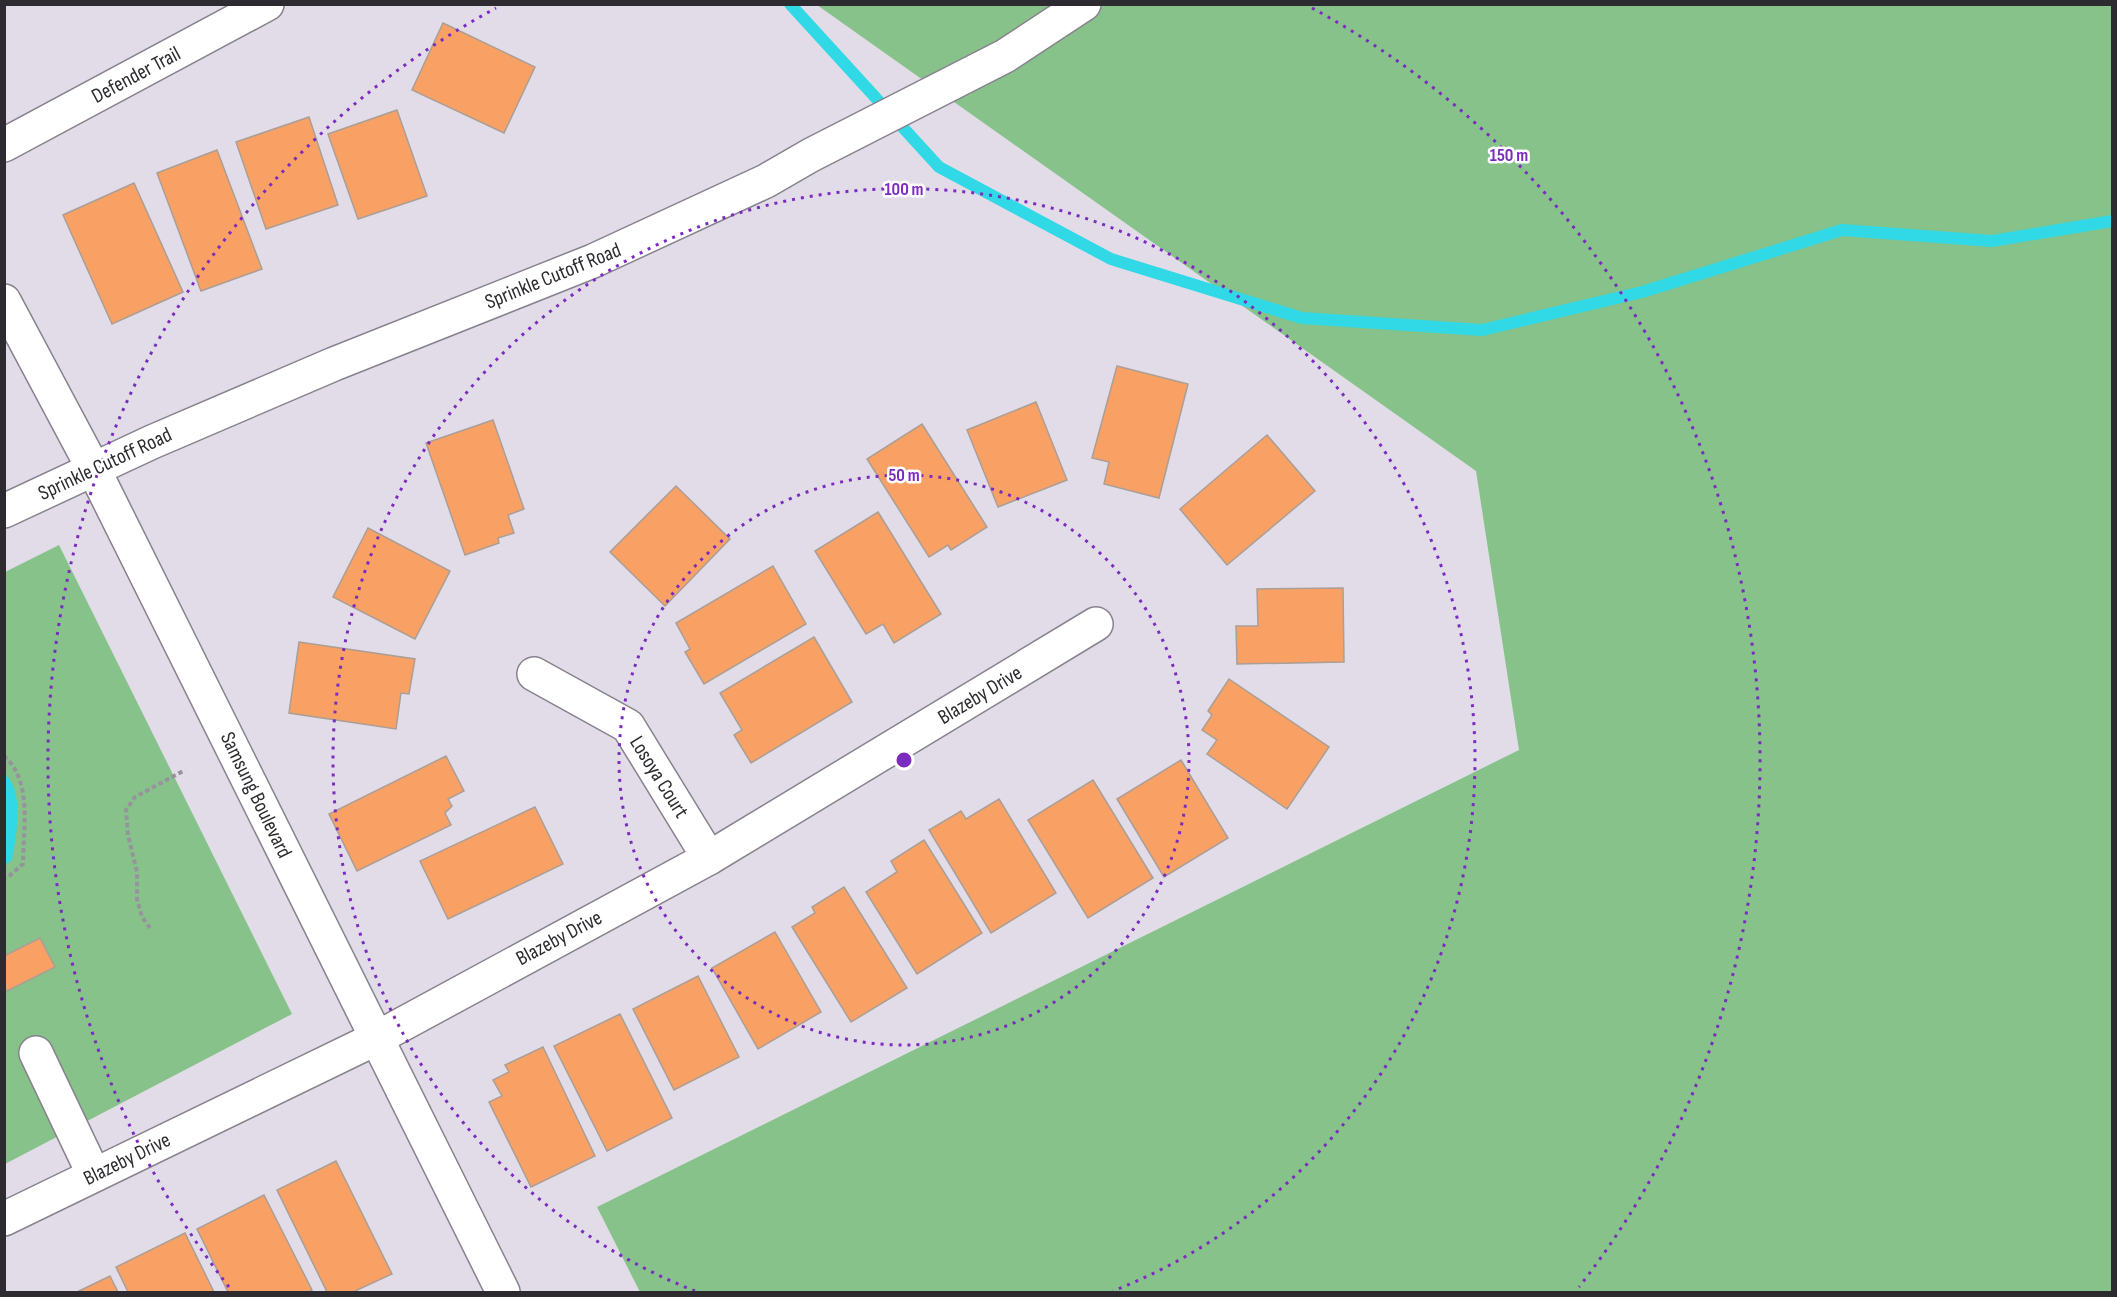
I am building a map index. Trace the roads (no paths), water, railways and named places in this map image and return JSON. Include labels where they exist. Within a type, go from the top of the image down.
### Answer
[{"type":"street","name":"Defender Trail","points":[[4,145],[267,4]]},
{"type":"street","name":"Sprinkle Cutoff Road","points":[[4,511],[93,468],[334,364],[594,261],[766,181],[811,155],[1005,56],[1084,4]]},
{"type":"street","name":"Samsung Boulevard","points":[[4,301],[93,468],[503,1293]]},
{"type":"street","name":"Blazeby Drive","points":[[4,1219],[376,1038],[709,858],[1096,624]]},
{"type":"street","name":"Losoya Court","points":[[534,674],[628,726],[709,858]]},
{"type":"street","points":[[36,1053],[94,1174]]},
{"type":"water","points":[[5,774],[15,791],[18,815],[12,860],[5,865]]},
{"type":"waterway","points":[[790,4],[939,167],[1111,259],[1302,318],[1482,330],[1642,292],[1842,230],[1992,241],[2112,221]]}]
